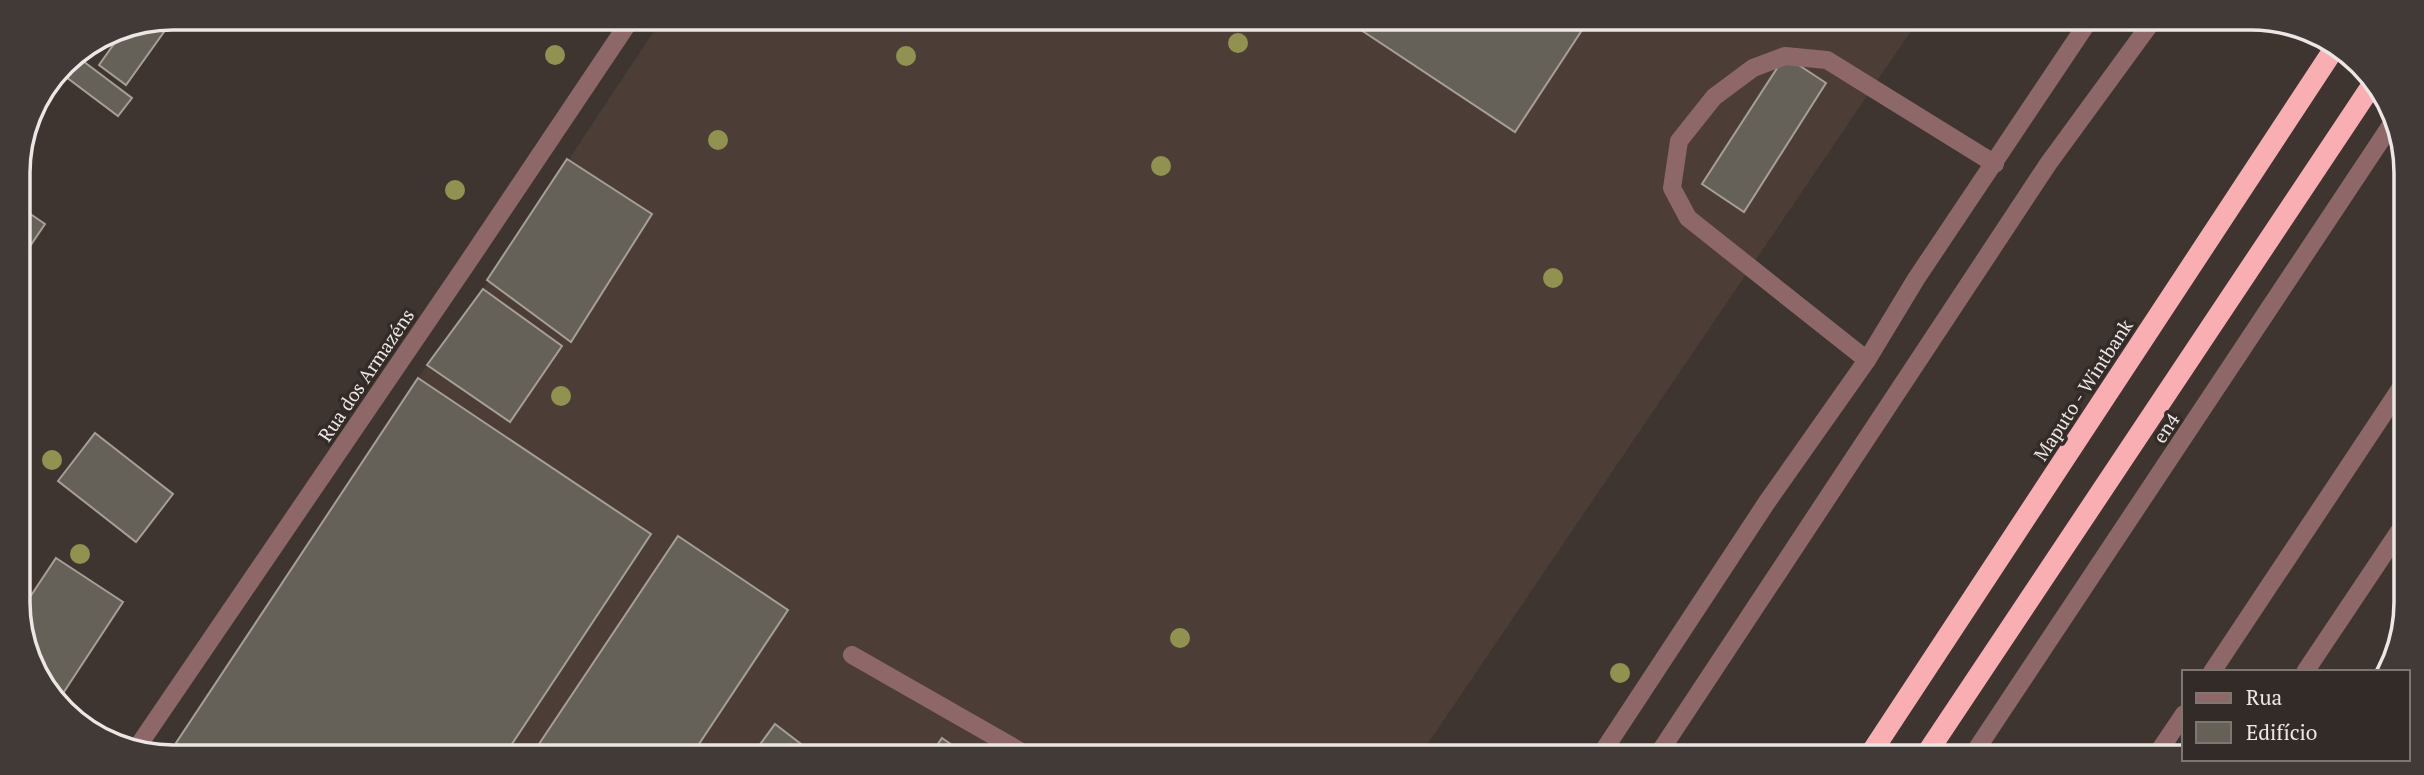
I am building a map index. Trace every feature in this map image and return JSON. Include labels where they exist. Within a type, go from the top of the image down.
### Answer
[{"type":"highway","name":"Maputo - Wintbank","points":[[1876,745],[2331,54]]},
{"type":"highway","points":[[1932,745],[2368,91]]},
{"type":"street","name":"Rua dos Armazéns","points":[[141,741],[624,30]]},
{"type":"street","points":[[1607,745],[1767,502],[1867,360],[1916,279],[2083,30]]},
{"type":"street","points":[[1664,745],[2048,164],[2146,30]]},
{"type":"street","points":[[1867,360],[1688,218],[1672,188],[1679,141],[1714,97],[1753,68],[1784,56],[1827,60],[1995,164]]},
{"type":"street","name":"en4","points":[[1980,745],[2388,130]]},
{"type":"street","points":[[2213,670],[2394,398]]},
{"type":"street","points":[[2306,670],[2394,539]]},
{"type":"street","points":[[852,655],[1009,745]]},
{"type":"street","points":[[2163,745],[2182,717]]},
{"type":"shaded area","points":[[655,30],[1912,30],[1427,745],[175,745],[418,378],[483,289]]},
{"type":"building","points":[[165,30],[126,85],[99,65],[115,43],[127,37]]},
{"type":"building","points":[[1361,30],[1582,30],[1515,132]]},
{"type":"building","points":[[1785,56],[1826,83],[1744,212],[1702,184]]},
{"type":"building","points":[[83,61],[132,98],[118,116],[67,78]]},
{"type":"building","points":[[567,159],[652,214],[571,342],[487,280]]},
{"type":"building","points":[[30,214],[45,224],[30,246]]},
{"type":"building","points":[[483,289],[562,346],[510,422],[427,365]]},
{"type":"building","points":[[418,378],[651,534],[511,745],[176,743]]},
{"type":"building","points":[[95,433],[173,494],[136,542],[58,481]]},
{"type":"building","points":[[678,536],[788,610],[698,745],[538,745]]},
{"type":"building","points":[[56,558],[123,602],[63,694],[37,648],[32,630],[30,597]]},
{"type":"building","points":[[775,724],[802,745],[760,745]]},
{"type":"building","points":[[942,738],[952,745],[937,745]]}]
